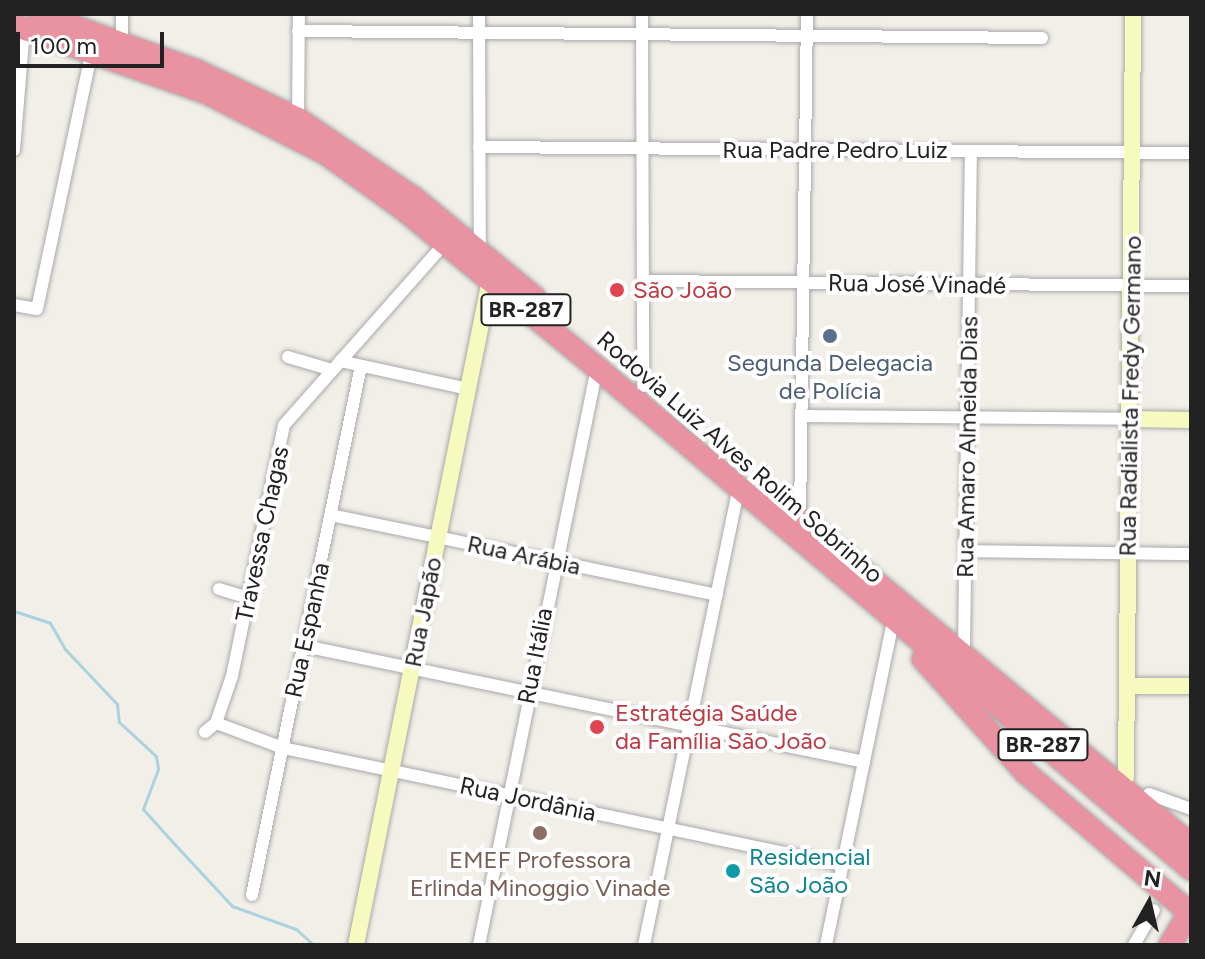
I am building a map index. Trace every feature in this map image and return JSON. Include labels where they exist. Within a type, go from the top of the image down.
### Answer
[{"type":"highway","name":"Rodovia Luiz Alves Rolim Sobrinho","points":[[26,22],[122,42],[298,119],[375,169],[643,386],[893,599],[1191,845]]},
{"type":"highway","name":"Rodovia Luiz Alves Rolim Sobrinho","points":[[26,22],[92,51],[207,93],[296,135],[445,243],[1191,869]]},
{"type":"highway","name":"BR-287","points":[[893,599],[964,646],[1191,828]]},
{"type":"highway","name":"BR-287","points":[[893,622],[1026,773],[1191,912]]},
{"type":"highway","points":[[1170,945],[1191,912]]},
{"type":"street","points":[[122,14],[122,42]]},
{"type":"street","points":[[298,119],[299,14]]},
{"type":"street","points":[[479,14],[480,252]]},
{"type":"street","points":[[642,14],[643,386]]},
{"type":"street","points":[[800,519],[809,150],[807,14]]},
{"type":"street","name":"Rua Radialista Fredy Germano","points":[[1126,777],[1133,14]]},
{"type":"street","points":[[14,150],[26,22]]},
{"type":"street","points":[[298,31],[1042,38]]},
{"type":"street","points":[[14,305],[37,309],[92,51]]},
{"type":"street","name":"Rua Padre Pedro Luiz","points":[[479,147],[1191,153]]},
{"type":"street","name":"Rua Amaro Almeida Dias","points":[[964,646],[971,151]]},
{"type":"street","name":"Travessa Chagas","points":[[216,723],[249,598],[284,425],[445,243]]},
{"type":"street","name":"Rua Japão","points":[[356,945],[490,280]]},
{"type":"street","name":"Rua José Vinadé","points":[[643,281],[1191,286]]},
{"type":"street","points":[[288,357],[336,366],[361,366],[468,389]]},
{"type":"street","name":"Rua Espanha","points":[[252,895],[361,366]]},
{"type":"street","name":"Rua Itália","points":[[479,945],[554,561],[597,368]]},
{"type":"street","points":[[803,416],[1191,420]]},
{"type":"street","points":[[644,945],[739,487]]},
{"type":"street","name":"Rua Arábia","points":[[331,515],[717,595]]},
{"type":"street","points":[[965,551],[1191,554]]},
{"type":"street","points":[[219,589],[249,598]]},
{"type":"street","points":[[826,945],[893,622]]},
{"type":"street","points":[[304,646],[864,762]]},
{"type":"street","points":[[1127,686],[1191,686]]},
{"type":"street","points":[[205,732],[216,723]]},
{"type":"street","name":"Rua Jordânia","points":[[216,723],[283,748],[842,865]]},
{"type":"street","points":[[1149,794],[1191,809]]},
{"type":"street","points":[[1134,945],[1154,910]]},
{"type":"waterway","points":[[14,611],[50,623],[65,649],[117,704],[119,722],[156,756],[158,769],[143,809],[167,836],[232,906],[296,929],[314,945]]},
{"type":"place","name":"São João","points":[[617,290]]},
{"type":"place","name":"Segunda Delegacia de Polícia","points":[[830,336]]},
{"type":"place","name":"Estratégia Saúde da Família São João","points":[[597,727]]},
{"type":"place","name":"EMEF Professora Erlinda Minoggio Vinade","points":[[540,833]]},
{"type":"place","name":"Residencial São João","points":[[733,871]]}]
